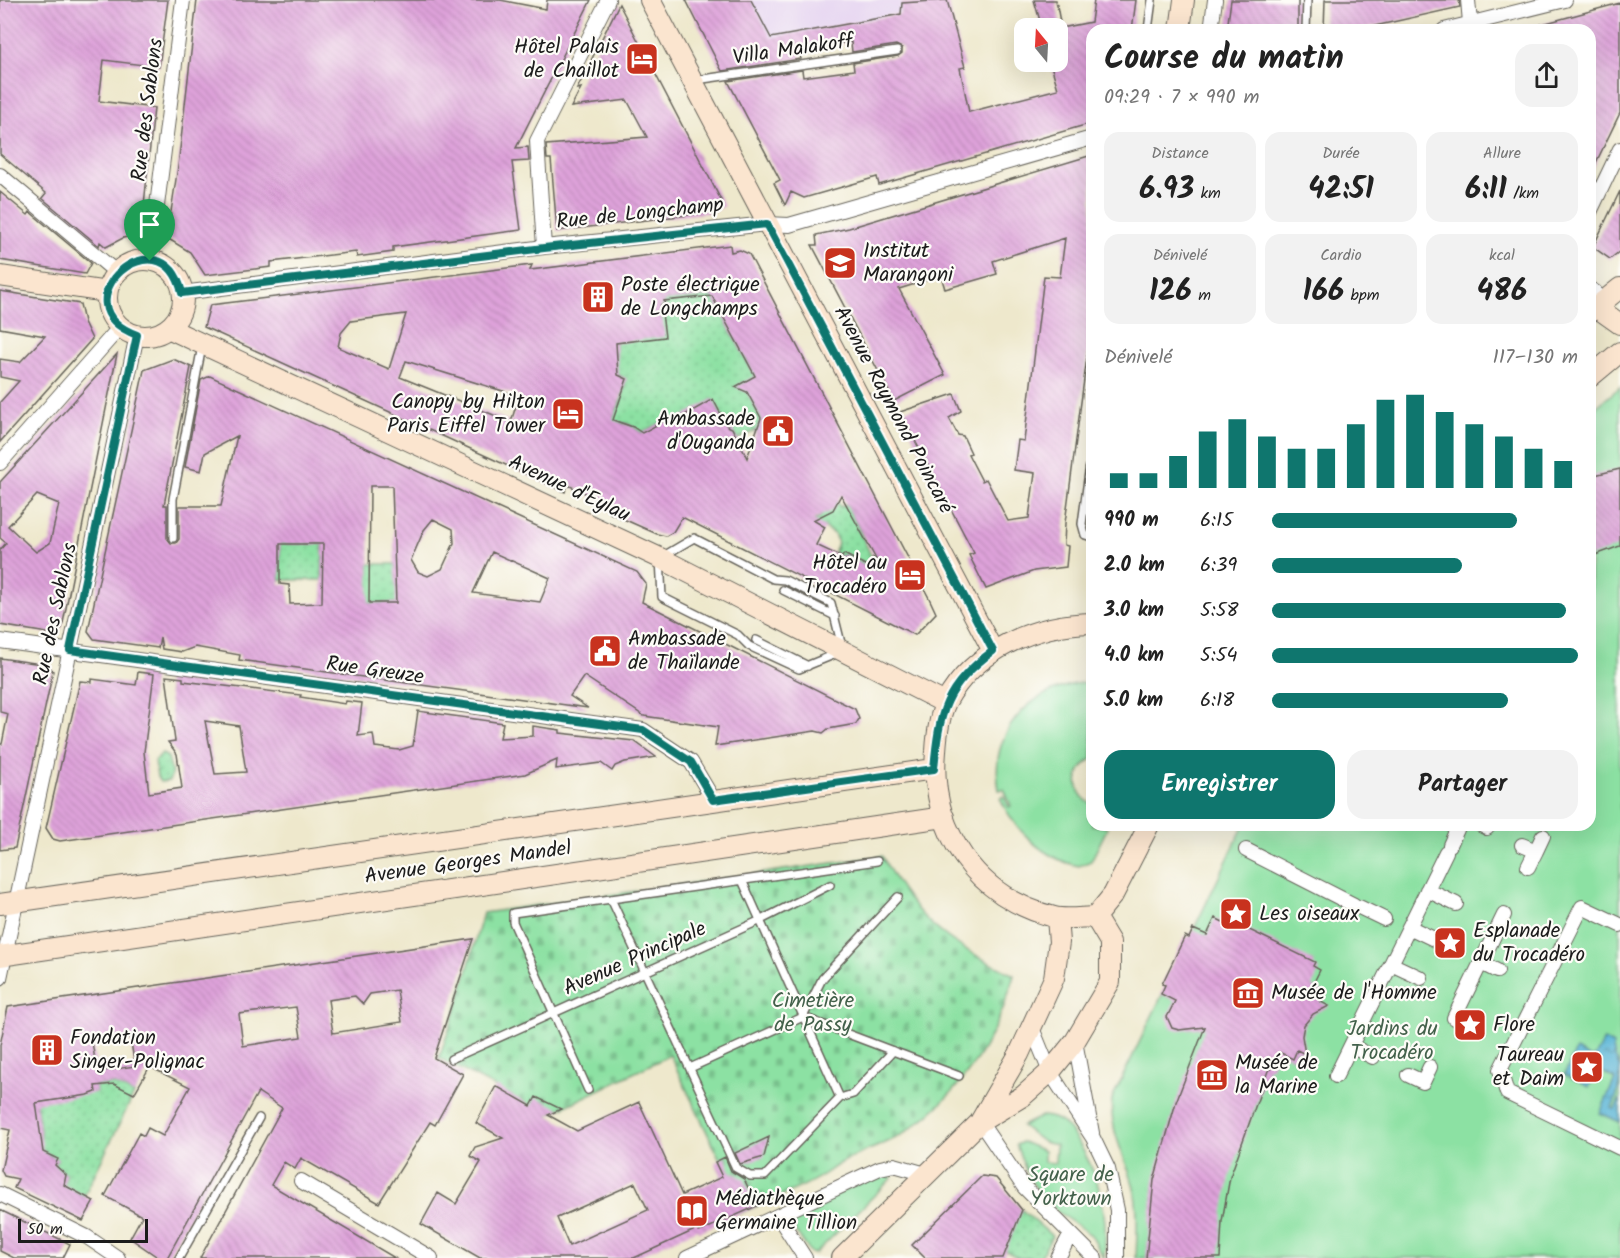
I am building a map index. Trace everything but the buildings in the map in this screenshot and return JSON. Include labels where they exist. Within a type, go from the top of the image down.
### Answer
[{"type":"main road","name":"Avenue Raymond Poincaré","points":[[650,0],[993,651]]},
{"type":"main road","points":[[1181,24],[1184,0]]},
{"type":"main road","points":[[150,261],[172,271],[182,293],[180,312],[168,328],[153,335],[128,331],[109,311],[107,292],[117,273],[132,262],[150,261]]},
{"type":"main road","points":[[0,276],[107,292]]},
{"type":"main road","points":[[1596,301],[1620,288]]},
{"type":"main road","points":[[1596,306],[1620,324]]},
{"type":"main road","name":"Avenue d'Eylau","points":[[168,328],[202,346],[660,558],[945,703]]},
{"type":"main road","points":[[1596,372],[1620,352]]},
{"type":"main road","points":[[1086,624],[1042,630],[1020,637],[993,651],[962,678],[945,703],[937,735],[934,769],[944,817],[961,853],[986,884],[1019,905],[1057,918],[1095,917],[1113,895],[1146,831]]},
{"type":"main road","name":"Avenue Georges Mandel","points":[[8,903],[934,769]]},
{"type":"main road","name":"Avenue Georges Mandel","points":[[2,956],[944,817]]},
{"type":"main road","points":[[842,1258],[980,1122],[1023,1096],[1050,1072],[1075,1041],[1110,982],[1110,942],[1095,917]]},
{"type":"main road","points":[[980,1122],[1032,1028],[1054,978],[1059,942],[1057,918]]},
{"type":"street","name":"Rue des Sablons","points":[[150,261],[183,0]]},
{"type":"street","points":[[544,248],[537,141],[608,0]]},
{"type":"street","points":[[1212,24],[1215,0]]},
{"type":"street","points":[[1468,0],[1470,23]]},
{"type":"street","points":[[1466,24],[1565,0]]},
{"type":"street","name":"Rue de Longchamp","points":[[182,293],[544,248],[767,224],[789,225],[1086,140]]},
{"type":"street","points":[[1596,199],[1620,149]]},
{"type":"street","points":[[0,175],[117,273]]},
{"type":"street","name":"Rue des Sablons","points":[[0,978],[8,903],[70,650],[128,331]]},
{"type":"street","points":[[0,463],[128,331]]},
{"type":"street","name":"Rue Greuze","points":[[0,641],[643,730],[691,762],[713,800]]},
{"type":"street","points":[[1336,1076],[1456,831]]},
{"type":"street","points":[[1528,867],[1543,836]]},
{"type":"street","points":[[1522,844],[1536,851]]},
{"type":"street","points":[[1246,850],[1356,906],[1438,941]]},
{"type":"street","points":[[1427,890],[1456,904]]},
{"type":"street","points":[[1620,926],[1582,907],[1500,1070],[1507,1093],[1620,1148]]},
{"type":"street","points":[[1454,1017],[1504,915]]},
{"type":"street","points":[[1481,963],[1497,971]]},
{"type":"street","points":[[1391,964],[1421,978]]},
{"type":"street","points":[[1032,1028],[1050,1072],[1093,1138],[1113,1188],[1118,1210],[1117,1258]]},
{"type":"street","points":[[1075,1041],[1093,1138]]},
{"type":"street","points":[[1351,1046],[1373,1057]]},
{"type":"street","points":[[1408,1075],[1423,1082],[1431,1066]]},
{"type":"street","points":[[980,1122],[1024,1187],[1095,1258]]},
{"type":"street","points":[[687,1258],[880,1168],[894,1165],[926,1174]]},
{"type":"street","points":[[301,1180],[415,1254],[431,1258]]},
{"type":"street","points":[[0,1194],[87,1237],[118,1258]]},
{"type":"street","points":[[778,1215],[805,1258]]},
{"type":"street","points":[[1058,1258],[1070,1234]]},
{"type":"lane","points":[[1149,24],[1152,0]]},
{"type":"lane","points":[[1306,24],[1307,0]]},
{"type":"lane","name":"Villa Malakoff","points":[[694,81],[897,51]]},
{"type":"lane","points":[[173,538],[173,499],[202,346]]},
{"type":"lane","points":[[1086,494],[1082,524],[1086,535]]},
{"type":"lane","points":[[694,538],[774,579],[785,580],[831,603],[835,616],[843,651],[799,669],[749,646],[738,635],[662,597],[660,558],[694,538]]},
{"type":"lane","points":[[783,590],[835,616]]},
{"type":"lane","points":[[756,640],[808,666]]},
{"type":"lane","points":[[588,1090],[513,922],[513,914],[877,861]]},
{"type":"lane","points":[[742,880],[840,1098]]},
{"type":"lane","name":"Avenue Principale","points":[[451,1059],[761,920],[830,885]]},
{"type":"lane","points":[[690,1068],[803,1017],[822,979],[898,897]]},
{"type":"lane","points":[[611,899],[736,1168],[750,1176],[765,1176],[840,1098],[854,1094],[892,1051]]},
{"type":"lane","points":[[803,1017],[959,1076]]},
{"type":"lane","points":[[179,1258],[259,1118]]},
{"type":"shaded area","points":[[751,0],[902,0],[901,13],[771,38]]},
{"type":"green space","points":[[712,296],[755,376],[746,389],[762,420],[759,424],[761,428],[738,439],[732,428],[728,428],[713,400],[674,430],[668,419],[642,433],[628,424],[612,421],[623,396],[626,379],[617,374],[616,343],[665,305],[664,301]]},
{"type":"green space","name":"Jardins du Trocadéro","points":[[1620,387],[1620,1258],[1136,1258],[1135,1193],[1115,1132],[1112,1099],[1241,831],[1596,831],[1596,407]]},
{"type":"green space","points":[[829,486],[840,507],[847,504],[872,558],[876,559],[882,569],[875,573],[844,554],[842,557],[834,553],[838,543],[834,534],[814,521],[820,518]]},
{"type":"green space","points":[[280,544],[323,544],[322,580],[280,580]]},
{"type":"green space","points":[[369,564],[396,564],[397,603],[368,603]]},
{"type":"green space","points":[[1086,683],[1086,764],[1078,775],[1077,782],[1081,794],[1086,800],[1086,831],[1106,831],[1091,861],[1079,866],[1042,850],[1022,832],[1000,798],[1004,796],[1009,807],[1011,806],[1004,789],[999,790],[997,770],[1006,734],[1016,718],[1028,706],[1044,695],[1061,688]]},
{"type":"green space","points":[[162,754],[168,757],[172,775],[169,781],[160,782],[155,761]]},
{"type":"green space","name":"Cimetière de Passy","points":[[882,856],[908,898],[936,928],[970,952],[1014,975],[1007,999],[986,1044],[958,1085],[941,1103],[901,1135],[847,1159],[822,1176],[800,1187],[739,1214],[720,1179],[725,1170],[670,1055],[548,1115],[439,1058],[459,1001],[483,913]]},
{"type":"green space","points":[[114,1084],[134,1094],[84,1196],[63,1187],[66,1175],[55,1165],[57,1159],[34,1147],[41,1137],[36,1102],[96,1092],[95,1086]]},
{"type":"green space","name":"Square de Yorktown","points":[[1042,1116],[1054,1118],[1067,1127],[1092,1169],[1098,1183],[1104,1212],[1104,1258],[1091,1235],[1059,1213],[1041,1195],[1029,1178],[1016,1145],[1023,1142],[1044,1151],[1044,1162],[1055,1163],[1056,1145],[1043,1142],[1022,1126]]},
{"type":"green space","points":[[887,1171],[892,1178],[815,1254],[811,1253],[791,1225],[792,1214]]},
{"type":"green space","points":[[1022,1210],[1052,1236],[1040,1258],[1018,1258],[991,1242]]},
{"type":"water","points":[[1604,1040],[1613,1045],[1614,1055],[1620,1069],[1616,1099],[1612,1108],[1615,1109],[1620,1098],[1620,1122],[1600,1113],[1615,1079],[1601,1071],[1597,1072],[1589,1087],[1564,1075],[1576,1050],[1591,1058],[1595,1057]]},
{"type":"place","name":"Hôtel Palais de Chaillot","points":[[642,59]]},
{"type":"place","name":"Institut Marangoni","points":[[840,263]]},
{"type":"place","name":"Poste électrique de Longchamps","points":[[598,297]]},
{"type":"place","name":"Canopy by Hilton Paris Eiffel Tower","points":[[568,414]]},
{"type":"place","name":"Ambassade d'Ouganda","points":[[778,431]]},
{"type":"place","name":"Hôtel au Trocadéro","points":[[910,575]]},
{"type":"place","name":"Ambassade de Thaïlande","points":[[605,651]]},
{"type":"place","name":"Les oiseaux","points":[[1236,914]]},
{"type":"place","name":"Esplanade du Trocadéro","points":[[1450,943]]},
{"type":"place","name":"Musée de l'Homme","points":[[1248,993]]},
{"type":"place","name":"Flore","points":[[1470,1025]]},
{"type":"place","name":"Fondation Singer-Polignac","points":[[47,1050]]},
{"type":"place","name":"Taureau et Daim","points":[[1587,1067]]},
{"type":"place","name":"Musée de la Marine","points":[[1212,1075]]},
{"type":"place","name":"Médiathèque Germaine Tillion","points":[[692,1211]]},
{"type":"route","points":[[767,224],[993,651],[962,678],[945,703],[937,735],[934,769],[713,800],[691,762],[643,730],[70,650],[137,335],[120,327],[114,320],[109,311],[107,292],[110,282],[123,267],[132,262],[150,261],[158,262],[172,271],[182,293],[544,248],[767,224]]}]
